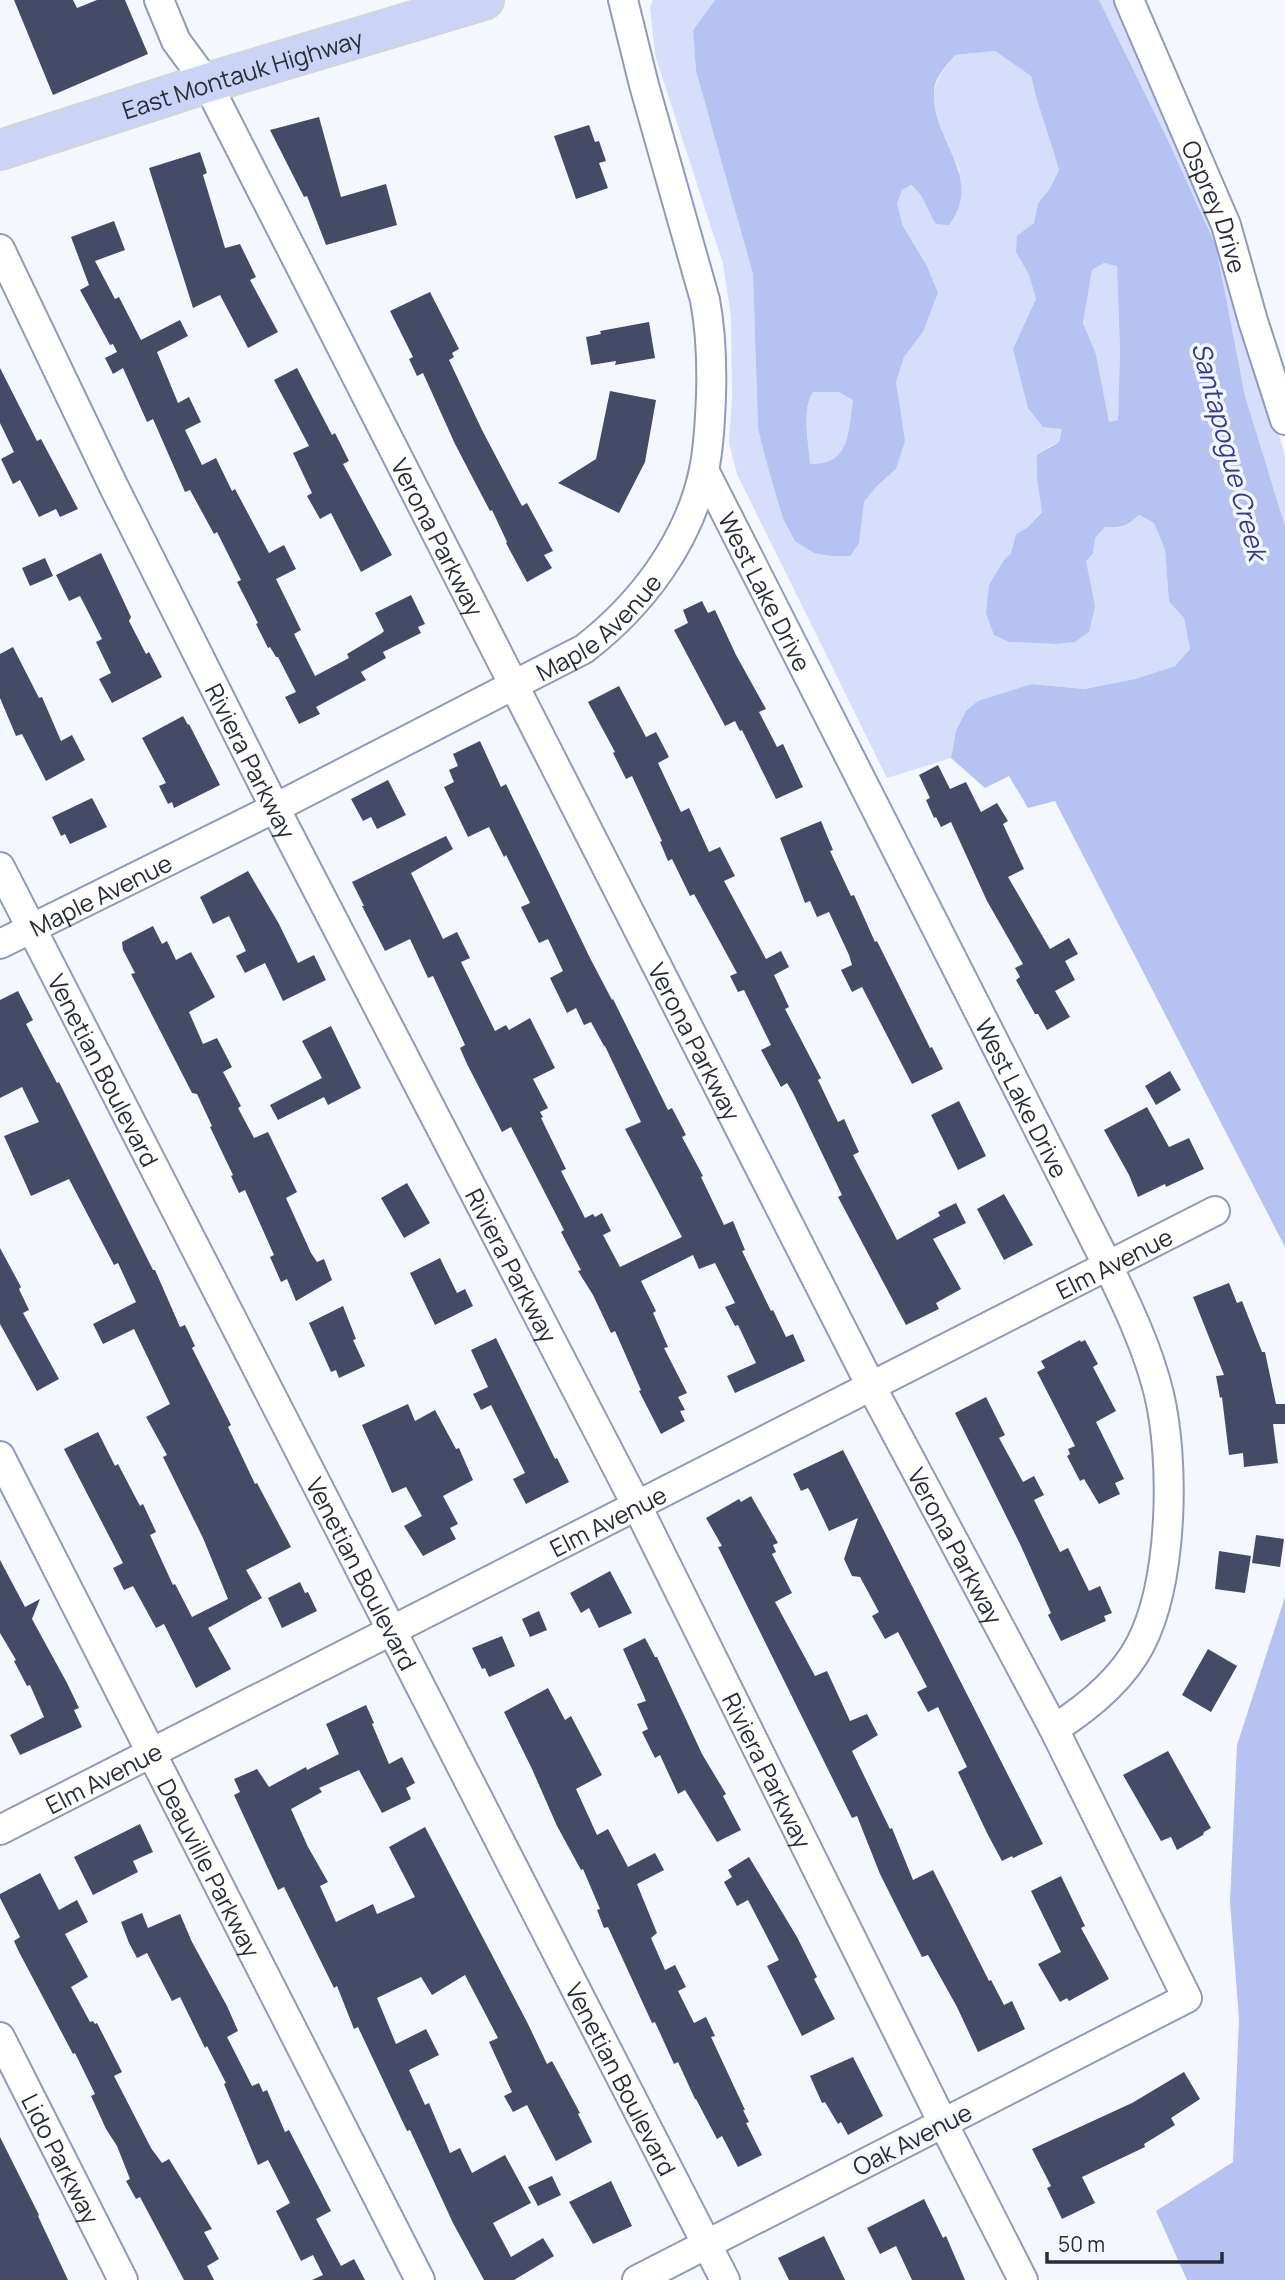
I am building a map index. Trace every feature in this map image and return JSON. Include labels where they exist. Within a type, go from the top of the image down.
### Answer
[{"type":"main road","name":"East Montauk Highway","points":[[0,150],[207,83],[484,0]]},
{"type":"street","name":"Verona Parkway","points":[[159,0],[176,41],[207,83],[516,685],[871,1387],[1054,1729],[1187,1998]]},
{"type":"street","name":"Maple Avenue","points":[[0,944],[275,808],[584,649],[631,608],[649,586],[678,538],[699,492],[709,443],[710,328],[622,0]]},
{"type":"street","name":"Osprey Drive","points":[[1129,0],[1226,225],[1285,420]]},
{"type":"street","name":"Riviera Parkway","points":[[0,249],[113,485],[275,808],[636,1506],[1023,2280]]},
{"type":"street","name":"West Lake Drive","points":[[704,470],[1108,1266],[1136,1325],[1159,1395],[1166,1433],[1168,1476],[1166,1541],[1154,1609],[1140,1644],[1125,1668],[1083,1711],[1054,1729]]},
{"type":"street","name":"Venetian Boulevard","points":[[0,867],[725,2280]]},
{"type":"street","name":"Elm Avenue","points":[[0,1830],[1215,1211]]},
{"type":"street","name":"Deauville Parkway","points":[[0,1456],[420,2280]]},
{"type":"street","name":"Oak Avenue","points":[[637,2280],[1187,1998]]},
{"type":"street","name":"Lido Parkway","points":[[0,2037],[123,2280]]},
{"type":"shaded area","points":[[653,0],[715,0],[693,30],[696,71],[753,274],[758,429],[783,518],[861,519],[864,502],[896,469],[904,441],[896,382],[904,357],[923,332],[938,293],[927,266],[903,226],[897,204],[902,190],[910,185],[923,194],[930,215],[960,171],[935,106],[935,87],[941,74],[955,55],[995,51],[1031,76],[1059,170],[1049,190],[1038,203],[1034,223],[1016,252],[1029,275],[1036,299],[1027,322],[1062,429],[1059,442],[1048,447],[1037,479],[1042,512],[1028,527],[1016,534],[1011,553],[1004,560],[1009,642],[1055,644],[1089,581],[1086,561],[1093,554],[1095,538],[1105,527],[1124,526],[1139,515],[1154,523],[1165,550],[1169,602],[1184,618],[1190,649],[1175,666],[1135,679],[1083,689],[1032,684],[956,731],[951,758],[887,778],[737,474],[729,443],[732,398],[731,317],[723,264],[655,55],[650,7]]},
{"type":"shaded area","points":[[1099,0],[1116,0],[1223,231],[1285,456],[1285,526],[1245,396],[1216,246],[1167,138]]},
{"type":"shaded area","points":[[1104,263],[1117,265],[1120,351],[1118,420],[1109,422],[1096,354],[1083,323],[1092,270]]},
{"type":"shaded area","points":[[813,392],[838,392],[853,400],[845,446],[835,460],[827,464],[810,465],[807,408]]},
{"type":"water","name":"Santapogue Creek","points":[[715,0],[1099,0],[1167,138],[1216,246],[1245,396],[1285,526],[1285,1247],[1055,801],[1028,808],[1009,776],[985,788],[951,758],[956,731],[966,711],[978,701],[1032,684],[1084,689],[1135,679],[1175,666],[1190,649],[1184,618],[1169,602],[1165,550],[1154,523],[1139,515],[1124,526],[1105,527],[1095,538],[1093,554],[1086,561],[1095,606],[1089,632],[1075,642],[1009,642],[994,635],[986,613],[989,585],[1011,553],[1016,534],[1028,527],[1042,512],[1037,455],[1059,442],[1062,429],[1043,427],[1028,408],[1013,349],[1036,299],[1029,275],[1016,252],[1017,236],[1034,223],[1038,203],[1049,190],[1059,170],[1031,76],[995,51],[955,55],[936,82],[935,109],[959,174],[959,207],[949,225],[936,224],[923,199],[911,185],[902,190],[897,204],[903,226],[927,266],[938,293],[923,332],[904,357],[896,382],[905,441],[896,469],[864,502],[859,543],[850,556],[831,556],[814,553],[795,541],[783,518],[769,471],[758,429],[753,274],[696,71],[693,30]],"holes":[[[1104,263],[1117,266],[1120,351],[1118,420],[1109,422],[1096,354],[1083,323],[1092,270]],[[813,392],[838,392],[853,400],[848,435],[840,453],[823,463],[810,464],[807,408]]]},
{"type":"water","points":[[1285,1597],[1285,2280],[1187,2280],[1156,2211],[1233,2162],[1239,2019],[1230,1902],[1237,1745]]},
{"type":"building","points":[[14,0],[73,0],[77,8],[97,0],[125,0],[148,54],[53,95]]},
{"type":"building","points":[[319,117],[341,197],[386,184],[397,225],[326,245],[307,196],[304,197],[270,130]]},
{"type":"building","points":[[589,125],[595,142],[599,141],[606,161],[599,163],[608,188],[576,199],[554,136]]},
{"type":"building","points":[[200,152],[207,173],[203,175],[225,248],[240,244],[256,277],[250,280],[278,332],[248,348],[220,295],[193,308],[149,168]]},
{"type":"building","points":[[114,221],[125,250],[95,261],[115,299],[119,297],[141,340],[180,320],[188,336],[157,352],[178,403],[189,397],[201,422],[185,430],[202,465],[216,458],[232,491],[235,489],[269,553],[284,545],[296,569],[276,579],[301,630],[294,634],[315,676],[349,658],[347,654],[382,633],[384,631],[375,613],[411,595],[425,624],[418,627],[421,633],[383,652],[386,658],[361,672],[366,680],[316,707],[320,714],[299,724],[285,697],[296,692],[278,657],[268,648],[256,624],[258,623],[237,582],[241,580],[217,532],[214,534],[190,490],[185,492],[153,419],[147,422],[123,368],[113,374],[105,358],[117,352],[113,344],[110,345],[80,290],[89,285],[71,237]]},
{"type":"building","points":[[430,292],[459,349],[452,353],[454,357],[449,360],[482,430],[522,506],[527,503],[553,551],[544,555],[552,568],[527,582],[492,510],[490,511],[455,444],[423,373],[417,376],[409,359],[413,357],[390,311]]},
{"type":"building","points":[[649,322],[655,358],[615,365],[616,361],[591,365],[586,337],[601,334],[600,331]]},
{"type":"building","points":[[0,368],[37,441],[41,439],[78,509],[60,517],[56,509],[39,517],[20,480],[13,484],[1,459],[14,452],[0,423]]},
{"type":"building","points":[[297,368],[332,435],[335,433],[349,461],[343,464],[392,555],[361,572],[331,513],[320,519],[307,496],[312,493],[293,453],[309,446],[274,380]]},
{"type":"building","points":[[610,391],[656,400],[645,462],[619,513],[558,483],[596,459]]},
{"type":"building","points":[[101,553],[131,617],[129,621],[146,654],[149,652],[162,677],[112,703],[99,679],[111,673],[96,642],[102,639],[80,596],[69,601],[56,575]]},
{"type":"building","points":[[45,558],[53,576],[30,586],[22,568]]},
{"type":"building","points":[[702,601],[708,613],[715,610],[766,709],[759,712],[777,747],[783,744],[803,787],[776,799],[742,730],[740,731],[735,721],[725,726],[674,630],[688,623],[683,610]]},
{"type":"building","points":[[13,647],[39,698],[42,697],[61,741],[72,735],[85,760],[46,781],[22,734],[16,736],[0,698],[0,654]]},
{"type":"building","points":[[619,686],[646,737],[656,732],[669,757],[658,763],[681,812],[689,808],[709,852],[720,847],[735,876],[724,881],[766,959],[781,951],[789,967],[774,975],[789,1007],[785,1009],[821,1078],[818,1080],[838,1122],[844,1119],[859,1152],[853,1155],[897,1240],[940,1216],[938,1212],[956,1203],[966,1223],[933,1239],[961,1289],[936,1303],[939,1309],[906,1325],[838,1197],[842,1195],[793,1093],[787,1083],[781,1087],[761,1050],[771,1045],[744,990],[738,992],[730,976],[737,973],[694,894],[690,896],[672,859],[668,861],[660,842],[662,841],[632,776],[626,779],[588,702]]},
{"type":"building","points":[[183,716],[220,785],[174,808],[172,802],[168,804],[159,786],[166,783],[142,738]]},
{"type":"building","points":[[480,741],[501,787],[506,784],[590,958],[668,1110],[672,1108],[686,1135],[682,1137],[703,1176],[701,1177],[724,1225],[733,1221],[745,1250],[742,1251],[771,1311],[773,1310],[786,1337],[793,1334],[805,1361],[735,1393],[727,1376],[756,1363],[738,1325],[735,1326],[725,1307],[735,1303],[715,1263],[699,1269],[693,1255],[641,1281],[656,1311],[653,1313],[668,1347],[664,1348],[687,1393],[678,1397],[685,1410],[680,1411],[685,1421],[661,1434],[639,1391],[641,1390],[615,1331],[611,1333],[578,1271],[581,1270],[561,1232],[564,1230],[511,1127],[502,1132],[467,1064],[460,1048],[465,1045],[433,976],[428,978],[410,939],[385,951],[352,882],[446,836],[453,849],[411,873],[443,939],[457,932],[470,958],[461,962],[495,1031],[506,1025],[509,1030],[530,1018],[555,1068],[533,1079],[548,1108],[540,1112],[543,1117],[541,1118],[566,1169],[561,1171],[585,1218],[602,1213],[611,1231],[603,1235],[620,1267],[682,1237],[625,1129],[641,1122],[605,1046],[591,1022],[584,1025],[576,1008],[567,1013],[550,978],[563,971],[548,939],[539,943],[521,907],[530,903],[506,855],[504,857],[489,827],[468,837],[444,787],[454,782],[449,770],[458,766],[453,754]]},
{"type":"building","points":[[938,765],[950,789],[966,782],[981,812],[997,803],[1008,821],[1003,824],[1024,869],[1008,877],[1050,949],[1069,938],[1078,954],[1065,961],[1075,980],[1055,991],[1070,1017],[1047,1030],[1016,980],[1020,977],[1015,968],[1023,964],[987,901],[951,822],[941,827],[926,800],[930,798],[919,775]]},
{"type":"building","points":[[388,780],[406,815],[377,829],[371,817],[363,821],[351,799]]},
{"type":"building","points":[[92,798],[107,827],[70,844],[65,834],[61,836],[52,817]]},
{"type":"building","points":[[821,821],[833,850],[830,851],[851,896],[854,895],[875,942],[877,941],[943,1069],[912,1084],[862,987],[852,992],[841,970],[852,965],[829,912],[817,917],[810,901],[805,903],[780,838]]},
{"type":"building","points":[[248,871],[298,963],[314,955],[326,980],[283,1001],[265,963],[245,973],[236,956],[246,951],[229,916],[213,924],[200,897]]},
{"type":"building","points":[[153,926],[162,944],[167,941],[176,960],[191,952],[215,997],[189,1012],[203,1044],[217,1038],[232,1067],[223,1072],[241,1106],[238,1108],[254,1138],[268,1132],[297,1192],[286,1198],[311,1253],[317,1262],[324,1259],[332,1280],[296,1301],[287,1279],[281,1282],[270,1257],[274,1255],[245,1190],[239,1193],[197,1094],[192,1093],[131,974],[135,973],[123,950],[122,942]]},
{"type":"building","points":[[18,991],[33,1020],[26,1024],[57,1083],[59,1082],[155,1270],[180,1327],[185,1325],[195,1346],[192,1348],[231,1425],[228,1427],[255,1484],[257,1483],[291,1547],[246,1570],[262,1598],[208,1628],[231,1669],[196,1688],[164,1624],[156,1628],[133,1586],[124,1590],[113,1568],[123,1563],[64,1449],[98,1432],[140,1506],[143,1504],[156,1532],[150,1535],[173,1585],[175,1584],[192,1617],[228,1599],[203,1538],[163,1457],[167,1455],[146,1417],[170,1404],[134,1329],[103,1344],[93,1324],[136,1302],[118,1263],[114,1265],[69,1179],[31,1196],[4,1136],[39,1122],[22,1087],[0,1098],[0,1000]]},
{"type":"building","points":[[331,1026],[361,1088],[328,1105],[324,1097],[278,1120],[270,1105],[322,1078],[302,1041]]},
{"type":"building","points":[[1170,1071],[1181,1090],[1156,1105],[1145,1086]]},
{"type":"building","points":[[959,1101],[986,1156],[958,1170],[931,1115]]},
{"type":"building","points":[[1147,1107],[1169,1147],[1189,1138],[1204,1169],[1138,1197],[1104,1130]]},
{"type":"building","points":[[407,1183],[430,1223],[404,1238],[381,1198]]},
{"type":"building","points":[[1004,1194],[1033,1245],[1004,1260],[977,1209]]},
{"type":"building","points":[[0,1248],[21,1287],[19,1289],[29,1310],[23,1313],[59,1379],[37,1391],[0,1324]]},
{"type":"building","points":[[440,1258],[457,1293],[465,1289],[473,1306],[435,1325],[410,1273]]},
{"type":"building","points":[[1229,1283],[1237,1303],[1242,1301],[1262,1352],[1265,1352],[1276,1404],[1285,1404],[1285,1424],[1273,1424],[1278,1463],[1244,1467],[1243,1453],[1229,1455],[1222,1397],[1220,1398],[1216,1376],[1224,1375],[1193,1297]]},
{"type":"building","points":[[343,1306],[356,1339],[353,1340],[365,1366],[339,1378],[336,1370],[331,1372],[309,1323]]},
{"type":"building","points":[[496,1338],[569,1482],[526,1504],[513,1479],[525,1473],[491,1405],[481,1410],[473,1394],[488,1387],[471,1350]]},
{"type":"building","points":[[1080,1340],[1085,1340],[1098,1364],[1093,1367],[1116,1411],[1096,1422],[1124,1479],[1115,1483],[1120,1494],[1099,1504],[1084,1479],[1080,1481],[1067,1456],[1070,1454],[1068,1449],[1075,1446],[1037,1372],[1045,1368],[1041,1361]]},
{"type":"building","points":[[986,1397],[1005,1435],[999,1438],[1023,1482],[1034,1476],[1044,1495],[1034,1500],[1060,1552],[1068,1548],[1089,1591],[1100,1586],[1112,1613],[1104,1616],[1106,1621],[1061,1641],[1020,1544],[955,1413]]},
{"type":"building","points":[[408,1404],[415,1421],[435,1410],[456,1449],[459,1448],[473,1480],[443,1496],[458,1524],[450,1528],[456,1539],[423,1556],[404,1526],[422,1516],[406,1487],[392,1493],[362,1425]]},
{"type":"building","points":[[843,1450],[1043,1844],[1013,1858],[1012,1856],[1002,1861],[987,1833],[958,1772],[967,1767],[938,1707],[928,1712],[917,1692],[927,1687],[898,1632],[885,1639],[872,1616],[879,1612],[860,1577],[852,1576],[844,1559],[858,1518],[829,1531],[808,1488],[801,1491],[793,1474]]},
{"type":"building","points":[[751,1496],[778,1543],[773,1545],[776,1552],[772,1554],[792,1593],[775,1602],[815,1676],[827,1671],[850,1721],[867,1714],[878,1735],[852,1751],[890,1829],[892,1828],[913,1880],[933,1870],[989,1981],[991,1980],[1004,2005],[1012,2001],[1025,2029],[978,2052],[928,1955],[922,1957],[903,1920],[880,1874],[857,1816],[852,1818],[718,1547],[722,1546],[706,1518],[739,1499],[741,1502]]},
{"type":"building","points":[[1256,1535],[1284,1539],[1280,1567],[1252,1563]]},
{"type":"building","points":[[1219,1551],[1251,1556],[1245,1593],[1215,1589]]},
{"type":"building","points":[[0,1560],[25,1607],[40,1599],[32,1619],[79,1708],[74,1710],[82,1727],[20,1755],[10,1735],[44,1717],[30,1685],[27,1686],[0,1633]]},
{"type":"building","points":[[610,1571],[632,1613],[599,1628],[589,1608],[581,1613],[570,1593]]},
{"type":"building","points":[[300,1582],[317,1611],[282,1628],[268,1598]]},
{"type":"building","points":[[539,1611],[547,1630],[530,1637],[522,1619]]},
{"type":"building","points":[[502,1636],[515,1666],[489,1677],[472,1648]]},
{"type":"building","points":[[645,1638],[657,1657],[702,1754],[726,1794],[723,1796],[741,1830],[717,1842],[685,1790],[678,1794],[660,1755],[655,1758],[642,1732],[648,1729],[637,1704],[646,1701],[623,1649]]},
{"type":"building","points":[[1208,1649],[1237,1666],[1211,1712],[1182,1695]]},
{"type":"building","points":[[548,1688],[565,1720],[571,1716],[602,1775],[576,1789],[597,1835],[608,1829],[628,1867],[655,1853],[664,1870],[637,1884],[657,1933],[651,1938],[665,1970],[675,1965],[686,1987],[678,1991],[694,2023],[706,2017],[715,2036],[711,2037],[745,2110],[749,2122],[746,2123],[762,2155],[738,2167],[722,2136],[717,2139],[678,2062],[674,2064],[655,2022],[652,2023],[608,1927],[604,1928],[597,1910],[600,1909],[583,1869],[581,1870],[557,1826],[504,1712]]},
{"type":"building","points":[[366,1705],[389,1764],[402,1757],[415,1783],[406,1788],[411,1799],[382,1813],[359,1770],[319,1788],[322,1792],[291,1809],[328,1882],[320,1886],[336,1922],[373,1904],[377,1914],[415,1897],[389,1847],[425,1827],[547,2064],[552,2061],[592,2142],[556,2161],[527,2105],[513,2112],[504,2096],[512,2092],[489,2042],[498,2038],[465,1975],[432,1995],[421,1977],[377,1998],[396,2044],[426,2029],[439,2055],[409,2070],[425,2105],[429,2103],[450,2153],[460,2148],[472,2173],[505,2155],[531,2203],[493,2223],[511,2257],[543,2238],[554,2256],[514,2280],[484,2280],[453,2223],[410,2130],[407,2131],[358,2027],[354,2029],[337,1986],[334,1988],[284,1887],[278,1890],[234,1795],[240,1792],[234,1779],[257,1769],[269,1787],[306,1767],[307,1770],[339,1754],[326,1724]]},
{"type":"building","points":[[1168,1751],[1211,1828],[1177,1850],[1171,1837],[1161,1841],[1123,1775]]},
{"type":"building","points":[[140,1824],[153,1852],[133,1861],[138,1872],[93,1895],[74,1857]]},
{"type":"building","points":[[749,1857],[797,1937],[817,1977],[814,1979],[835,2019],[802,2036],[767,1966],[779,1960],[748,1900],[737,1906],[724,1882],[732,1877],[728,1870]]},
{"type":"building","points":[[40,1873],[59,1910],[77,1900],[88,1922],[65,1934],[88,1977],[71,1987],[90,2022],[97,2023],[122,2072],[114,2076],[151,2148],[162,2163],[169,2159],[212,2229],[204,2232],[219,2259],[207,2266],[214,2280],[184,2280],[140,2197],[136,2199],[126,2181],[130,2179],[117,2146],[91,2096],[95,2094],[14,1941],[20,1937],[0,1894]]},
{"type":"building","points":[[1061,1876],[1085,1926],[1081,1928],[1109,1979],[1069,2001],[1067,1998],[1060,2002],[1038,1964],[1061,1952],[1031,1891]]},
{"type":"building","points":[[142,1913],[148,1928],[180,1914],[238,2031],[227,2037],[252,2086],[259,2083],[263,2092],[267,2090],[285,2132],[289,2130],[331,2211],[316,2219],[341,2266],[354,2259],[365,2280],[312,2280],[323,2275],[313,2255],[301,2261],[276,2211],[290,2203],[268,2160],[258,2165],[224,2084],[226,2083],[207,2046],[205,2048],[180,1997],[172,2001],[147,1953],[137,1958],[129,1943],[121,1922]]},
{"type":"building","points":[[853,2057],[883,2116],[848,2135],[825,2102],[822,2103],[810,2076]]},
{"type":"building","points":[[1184,2072],[1200,2099],[1171,2118],[1175,2125],[1144,2144],[1145,2147],[1082,2177],[1095,2203],[1062,2219],[1047,2188],[1051,2186],[1032,2149],[1132,2103]]},
{"type":"building","points":[[0,2137],[39,2215],[68,2280],[0,2280]]},
{"type":"building","points":[[552,2176],[561,2195],[538,2206],[528,2187]]},
{"type":"building","points":[[611,2181],[632,2226],[593,2244],[569,2202]]},
{"type":"building","points":[[924,2199],[943,2238],[946,2236],[965,2280],[912,2280],[896,2246],[880,2254],[867,2228]]},
{"type":"building","points":[[824,2236],[845,2280],[789,2280],[778,2258]]}]
